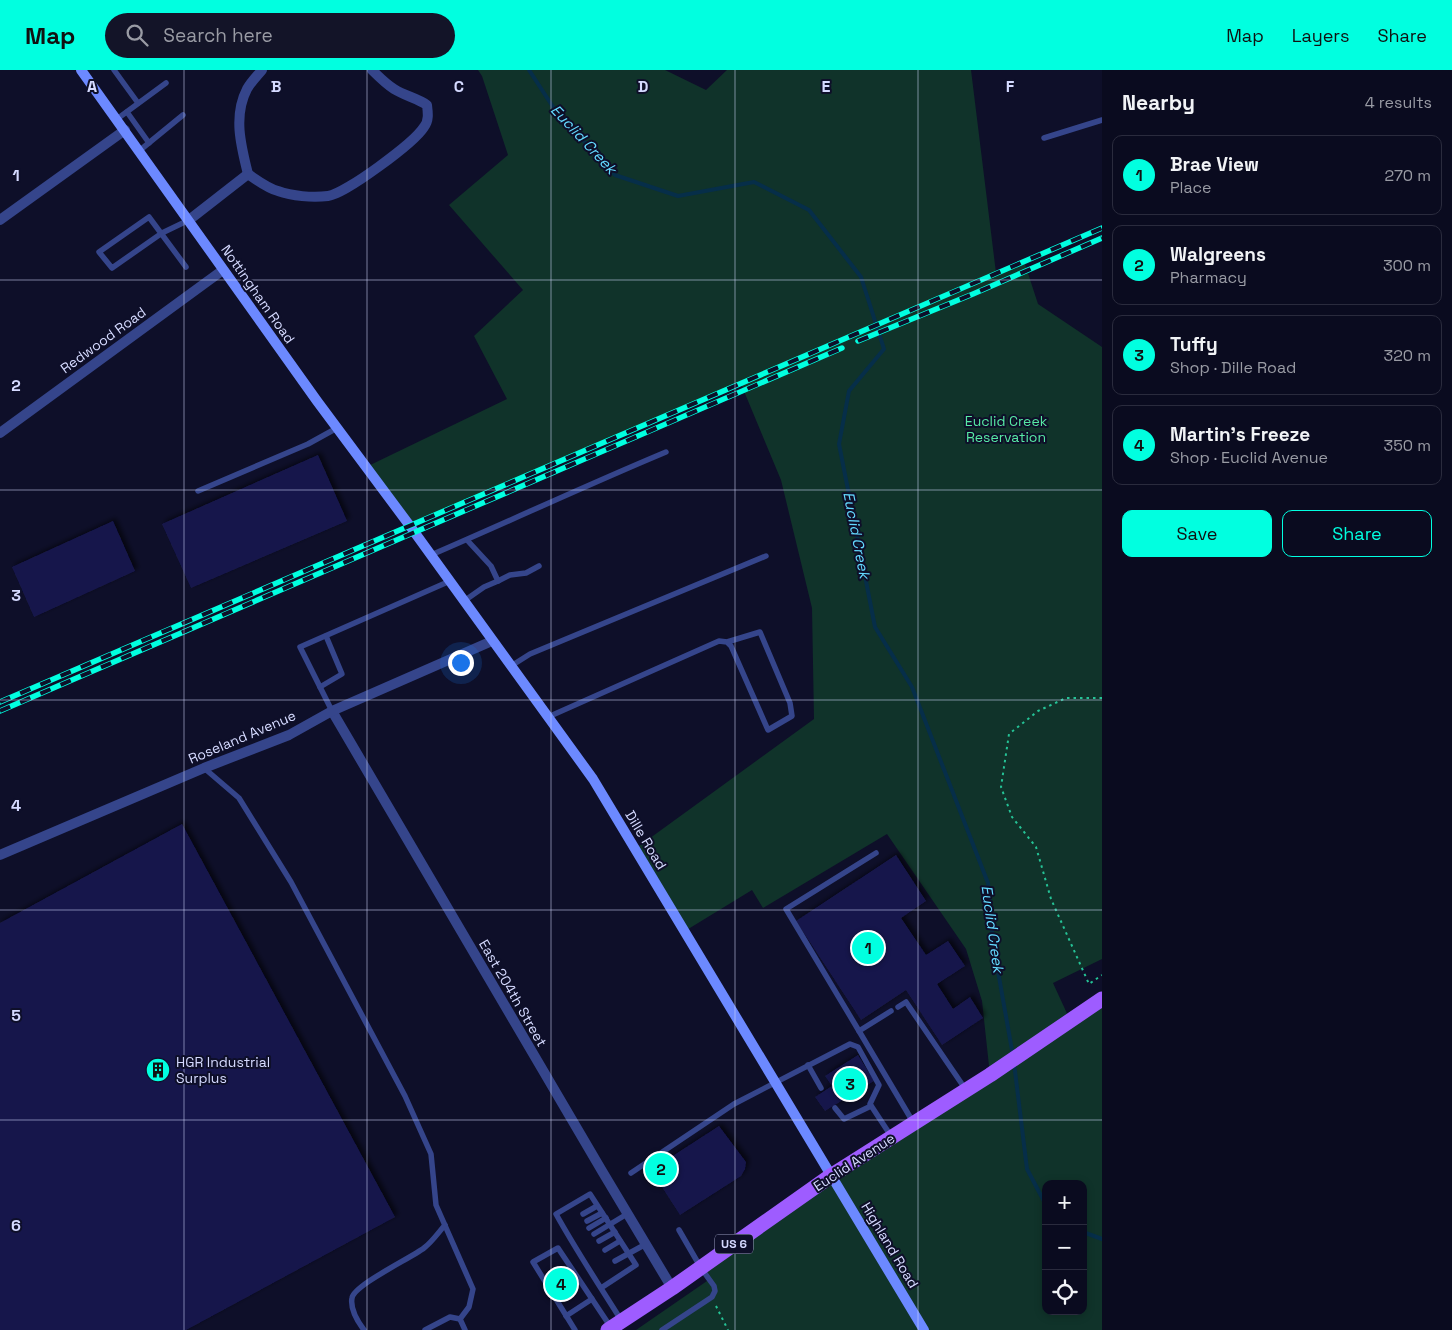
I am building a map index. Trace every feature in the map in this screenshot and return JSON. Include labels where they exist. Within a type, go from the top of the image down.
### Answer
[{"type":"main road","name":"Euclid Avenue","points":[[614,1326],[701,1268],[832,1175],[966,1090],[1102,999]]},
{"type":"street","name":"Nottingham Road","points":[[81,70],[223,270],[415,534]]},
{"type":"street","points":[[262,70],[248,87],[238,112],[241,148],[248,174],[277,191],[306,196],[330,196],[356,182],[408,144],[425,127],[428,114],[427,105],[419,99],[394,89],[372,70]]},
{"type":"street","points":[[0,220],[125,130]]},
{"type":"street","points":[[189,220],[248,174]]},
{"type":"street","name":"Redwood Road","points":[[0,433],[223,270]]},
{"type":"street","name":"Dille Road","points":[[415,534],[593,779],[832,1175]]},
{"type":"street","name":"Roseland Avenue","points":[[0,855],[289,734],[332,711],[492,641]]},
{"type":"street","name":"East 204th Street","points":[[332,711],[672,1288]]},
{"type":"street","name":"Highland Road","points":[[832,1175],[924,1330]]},
{"type":"lane","points":[[114,70],[138,103]]},
{"type":"lane","points":[[117,119],[166,83]]},
{"type":"lane","points":[[127,112],[149,142]]},
{"type":"lane","points":[[140,151],[184,115]]},
{"type":"lane","points":[[1044,138],[1102,120]]},
{"type":"lane","points":[[186,267],[162,234],[149,217],[99,252],[112,268],[162,234],[189,220]]},
{"type":"lane","points":[[198,491],[308,444],[337,428]]},
{"type":"lane","points":[[431,555],[666,452]]},
{"type":"lane","points":[[467,540],[491,566],[498,581]]},
{"type":"lane","points":[[511,666],[530,654],[766,556]]},
{"type":"lane","points":[[464,601],[510,575],[526,573],[539,566]]},
{"type":"lane","points":[[332,711],[300,647],[450,581]]},
{"type":"lane","points":[[548,717],[719,641],[727,642],[760,632],[790,703],[792,716],[768,730],[731,646],[727,642]]},
{"type":"lane","points":[[320,686],[342,674],[326,636]]},
{"type":"lane","points":[[204,768],[239,798],[291,882],[361,1013],[432,1154],[436,1204],[473,1289],[469,1307],[460,1319]]},
{"type":"lane","points":[[876,853],[786,909],[914,1123]]},
{"type":"lane","points":[[898,1007],[906,1002],[966,1090]]},
{"type":"lane","points":[[859,1031],[891,1012]]},
{"type":"lane","points":[[631,1173],[734,1104],[850,1044],[858,1047],[879,1086],[870,1104],[892,1137]]},
{"type":"lane","points":[[808,1065],[821,1088]]},
{"type":"lane","points":[[835,1108],[844,1119],[871,1106]]},
{"type":"lane","points":[[601,1288],[636,1265],[590,1194],[556,1214],[562,1225],[570,1231],[576,1240],[595,1273],[614,1326]]},
{"type":"lane","points":[[583,1214],[597,1206]]},
{"type":"lane","points":[[594,1234],[627,1214]]},
{"type":"lane","points":[[588,1225],[604,1216]]},
{"type":"lane","points":[[562,1225],[569,1222]]},
{"type":"lane","points":[[364,1330],[359,1324],[353,1308],[352,1298],[355,1292],[374,1278],[425,1247],[445,1226]]},
{"type":"lane","points":[[662,1330],[712,1297],[714,1291],[714,1286],[679,1230]]},
{"type":"lane","points":[[599,1241],[615,1232]]},
{"type":"lane","points":[[605,1250],[620,1241]]},
{"type":"lane","points":[[615,1262],[646,1244]]},
{"type":"lane","points":[[576,1330],[533,1262],[558,1248],[592,1300],[614,1326]]},
{"type":"lane","points":[[566,1316],[592,1300]]},
{"type":"lane","points":[[425,1330],[450,1317],[460,1319]]},
{"type":"lane","points":[[460,1319],[465,1330]]},
{"type":"path","points":[[1102,698],[1066,698],[1038,711],[1009,734],[1002,787],[1012,817],[1036,846],[1051,899],[1089,984],[1102,975]]},
{"type":"path","points":[[712,1297],[728,1330]]},
{"type":"green space","name":"Euclid Creek Reservation","points":[[478,70],[665,70],[706,90],[727,70],[971,70],[996,273],[1024,261],[1038,304],[1102,347],[1102,959],[1053,983],[1070,1020],[1102,999],[1102,1330],[636,1330],[707,1281],[701,1268],[990,1075],[982,1001],[966,949],[887,834],[763,908],[752,890],[685,931],[635,849],[814,719],[812,608],[781,480],[741,384],[410,526],[366,467],[507,399],[474,336],[523,290],[449,205],[508,155],[482,76]]},
{"type":"building","points":[[318,455],[347,521],[191,588],[162,524]]},
{"type":"building","points":[[113,521],[135,571],[34,617],[12,567]]},
{"type":"building","name":"HGR Industrial Surplus","points":[[182,824],[395,1217],[186,1330],[0,1330],[0,923]]},
{"type":"building","points":[[896,855],[926,901],[901,918],[926,955],[948,941],[965,966],[937,984],[953,1009],[970,997],[983,1018],[942,1045],[906,990],[861,1020],[796,921]]},
{"type":"building","points":[[858,1055],[874,1081],[825,1111],[815,1097],[832,1086],[825,1076]]},
{"type":"building","points":[[719,1126],[746,1162],[745,1169],[741,1176],[680,1215],[651,1170]]},
{"type":"waterway","name":"Euclid Creek","points":[[529,70],[555,110],[615,175],[678,196],[754,182],[809,210],[861,277],[884,349],[849,391],[839,444],[875,627],[912,687],[988,883],[993,943],[1013,1056]]},
{"type":"waterway","name":"Euclid Creek","points":[[1014,1063],[1027,1169],[1042,1197]]},
{"type":"waterway","name":"Euclid Creek","points":[[1087,1233],[1102,1239]]},
{"type":"railway","points":[[0,702],[1102,228]]},
{"type":"railway","points":[[858,341],[1102,238]]},
{"type":"railway","points":[[0,711],[842,348]]},
{"type":"place","name":"Brae View","points":[[868,948]]},
{"type":"place","name":"HGR Industrial Surplus","points":[[158,1070]]},
{"type":"place","name":"Tuffy","points":[[850,1084]]},
{"type":"place","name":"Walgreens","points":[[661,1169]]},
{"type":"place","name":"Martin's Freeze","points":[[561,1284]]}]
